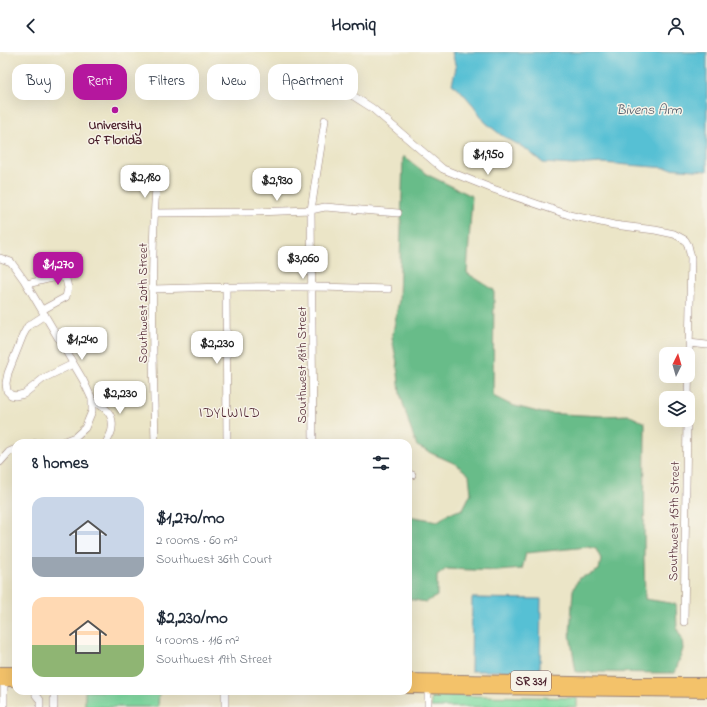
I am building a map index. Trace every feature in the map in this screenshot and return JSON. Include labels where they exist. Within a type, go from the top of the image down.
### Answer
[{"type":"highway","points":[[1,677],[12,673]]},
{"type":"highway","points":[[1,677],[12,680]]},
{"type":"highway","name":"SR 331","points":[[412,680],[428,684]]},
{"type":"highway","name":"SR 331","points":[[572,686],[707,683]]},
{"type":"highway","name":"SR 331","points":[[412,687],[428,684],[572,686],[707,692]]},
{"type":"street","points":[[358,99],[372,108],[443,169],[493,189],[569,215],[614,225],[674,234],[685,240],[688,245],[691,258],[688,391]]},
{"type":"street","name":"Southwest 18th Street","points":[[313,439],[311,210],[325,120]]},
{"type":"street","name":"Southwest 20th Street","points":[[155,439],[153,289],[154,213],[156,188]]},
{"type":"street","points":[[154,213],[255,212],[311,210],[325,207],[398,213]]},
{"type":"street","points":[[0,258],[11,262],[27,284],[83,380],[92,399],[92,411],[85,428],[75,437],[70,439]]},
{"type":"street","points":[[27,284],[60,276],[66,280],[68,288],[66,297],[43,312],[28,326],[22,335],[8,373],[6,383],[7,391],[11,395],[15,396],[24,394],[44,378],[73,364]]},
{"type":"street","points":[[226,286],[227,439]]},
{"type":"street","points":[[153,289],[226,286],[312,286],[388,289]]},
{"type":"street","points":[[689,343],[707,345]]},
{"type":"street","points":[[92,402],[99,403],[105,407],[110,414],[112,429],[108,439]]},
{"type":"street","name":"Southwest 15th Street","points":[[684,622],[687,427]]},
{"type":"street","points":[[0,462],[12,451]]},
{"type":"street","points":[[1,677],[4,707]]},
{"type":"street","points":[[428,684],[428,707]]},
{"type":"street","points":[[36,695],[40,700],[40,707]]},
{"type":"street","points":[[54,695],[54,707]]},
{"type":"street","points":[[225,695],[225,707]]},
{"type":"green space","points":[[403,156],[428,175],[472,196],[467,273],[494,290],[493,396],[511,405],[542,413],[602,416],[628,415],[645,423],[645,599],[676,604],[677,629],[682,639],[683,649],[675,673],[576,672],[570,634],[573,590],[579,578],[599,570],[601,559],[596,549],[588,547],[526,553],[522,569],[499,571],[446,569],[437,576],[437,596],[426,602],[412,600],[412,517],[438,521],[448,514],[463,509],[471,493],[469,475],[456,464],[417,446],[400,393],[397,363],[392,338],[399,300]]},
{"type":"green space","points":[[85,695],[159,695],[158,707],[85,707]]},
{"type":"green space","points":[[431,695],[577,698],[577,707],[431,707]]},
{"type":"water","name":"Bivens Arm","points":[[452,52],[707,52],[707,171],[602,163],[573,165],[543,163],[526,149],[501,135],[485,122],[474,106],[460,90],[452,84],[456,68]]},
{"type":"water","points":[[472,598],[541,599],[540,671],[471,671]]},
{"type":"place","name":"University of Florida","points":[[115,110]]},
{"type":"district","name":"IDYLWILD","points":[[230,412]]}]
